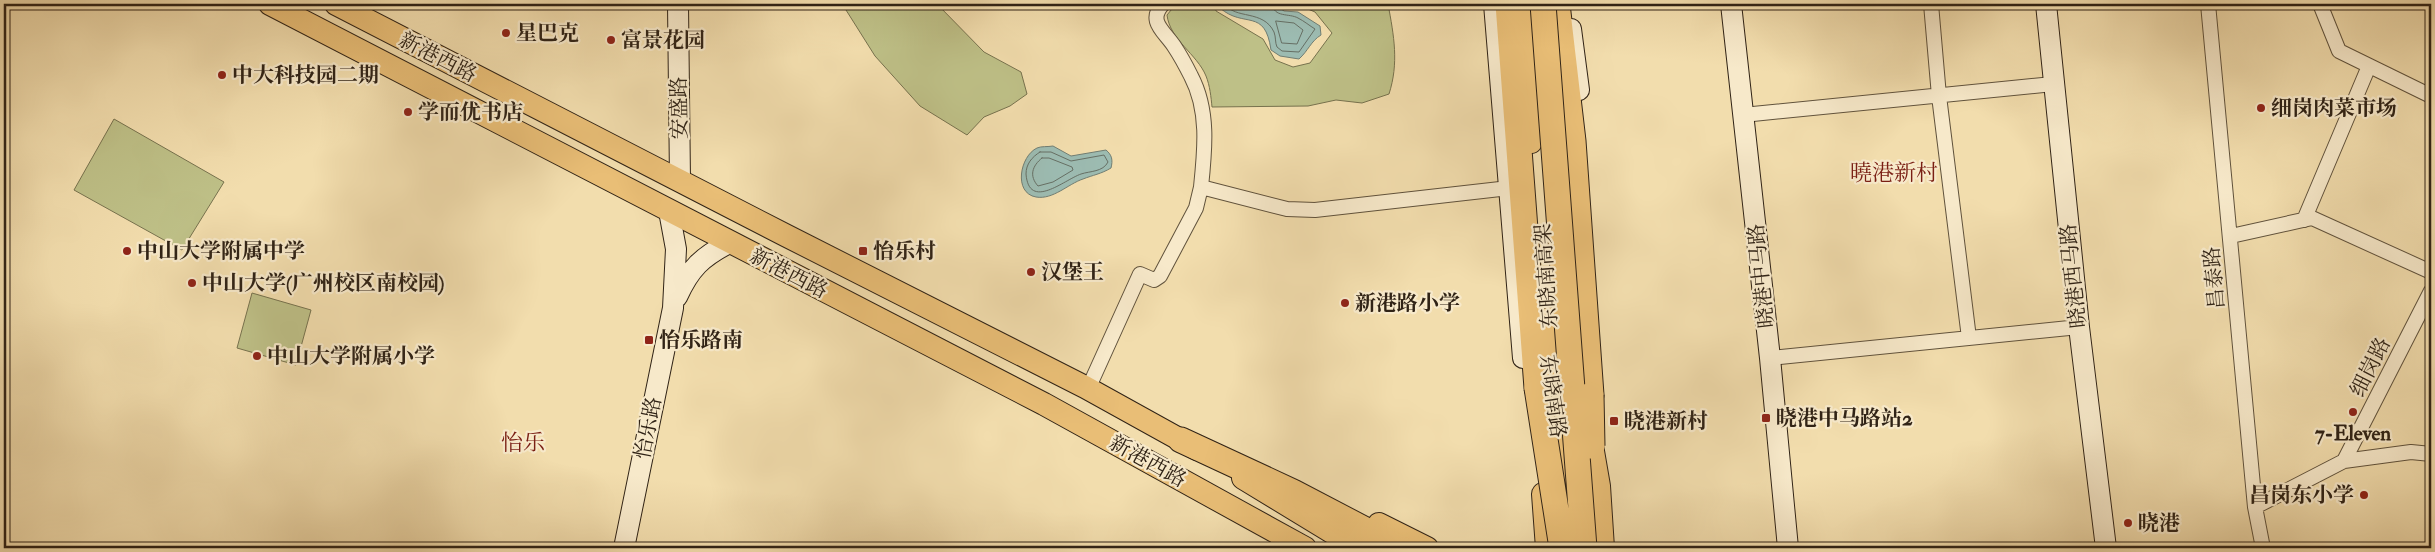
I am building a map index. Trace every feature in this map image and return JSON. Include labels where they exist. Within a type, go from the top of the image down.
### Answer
[{"type":"highway","points":[[1508,4],[1548,544]]},
{"type":"highway","name":"东晓南高架","points":[[1522,4],[1566,548]]},
{"type":"highway","name":"东晓南高架","points":[[1544,4],[1584,548]]},
{"type":"highway","points":[[1557,4],[1570,117],[1591,395],[1591,548]]},
{"type":"highway","points":[[1181,440],[1334,513],[1400,548]]},
{"type":"main road","name":"新港西路","points":[[270,4],[1044,404],[1304,548]]},
{"type":"main road","name":"新港西路","points":[[336,4],[1088,389],[1181,440],[1358,548]]},
{"type":"main road","name":"东晓南路","points":[[1522,4],[1549,379],[1566,478],[1573,548]]},
{"type":"main road","name":"东晓南路","points":[[1552,4],[1553,57],[1575,325],[1585,403],[1599,486],[1603,548]]},
{"type":"main road","points":[[1538,452],[1549,379]]},
{"type":"main road","points":[[1181,440],[1220,449],[1269,468],[1427,548]]},
{"type":"main road","name":"东晓南路","points":[[1538,452],[1548,544]]},
{"type":"street","name":"安盛路","points":[[678,4],[680,181]]},
{"type":"street","points":[[1088,389],[1140,274],[1154,280],[1160,276],[1196,208],[1201,187],[1204,155],[1202,104],[1192,78],[1174,45],[1158,27],[1155,18],[1158,9],[1163,4]]},
{"type":"street","name":"东晓南路","points":[[1494,4],[1521,344],[1538,452]]},
{"type":"street","name":"东晓南路","points":[[1566,4],[1576,58],[1602,395],[1599,486]]},
{"type":"street","name":"晓港中马路","points":[[1731,4],[1770,358],[1788,548]]},
{"type":"street","points":[[1932,4],[1940,96],[1969,338]]},
{"type":"street","name":"晓港西马路","points":[[2046,4],[2078,327],[2106,548]]},
{"type":"street","name":"昌泰路","points":[[2208,4],[2255,507],[2263,548]]},
{"type":"street","points":[[2320,4],[2340,51],[2431,96]]},
{"type":"street","points":[[2304,220],[2369,66]]},
{"type":"street","points":[[1743,115],[2053,84]]},
{"type":"street","points":[[1201,187],[1287,209],[1315,210],[1509,188]]},
{"type":"street","points":[[669,211],[676,249],[673,308]]},
{"type":"street","points":[[2231,236],[2312,218],[2431,272]]},
{"type":"street","points":[[673,308],[690,271],[702,259],[730,243]]},
{"type":"street","name":"细岗路","points":[[2344,461],[2431,291]]},
{"type":"street","name":"怡乐路","points":[[624,548],[673,308]]},
{"type":"street","points":[[1770,358],[2078,327]]},
{"type":"street","points":[[1554,407],[1566,410],[1585,403]]},
{"type":"street","points":[[2255,507],[2344,461],[2411,452],[2431,454]]},
{"type":"green space","points":[[852,4],[937,4],[984,52],[1021,72],[1027,94],[1010,106],[984,117],[967,135],[920,106],[875,56],[846,10]]},
{"type":"green space","points":[[1176,4],[1215,4],[1216,11],[1263,39],[1275,60],[1293,67],[1310,63],[1332,33],[1315,12],[1296,4],[1388,4],[1394,38],[1395,60],[1389,94],[1362,103],[1336,100],[1308,106],[1212,107],[1206,76],[1202,68],[1178,39],[1169,24],[1167,15]]},
{"type":"green space","points":[[114,119],[224,182],[182,250],[74,190]]},
{"type":"green space","points":[[252,293],[311,310],[296,365],[237,348]]},
{"type":"water","points":[[1220,4],[1274,4],[1284,11],[1298,12],[1320,26],[1321,35],[1299,59],[1280,56],[1271,50],[1264,28],[1259,23],[1229,14],[1220,8]]},
{"type":"water","points":[[1053,146],[1071,156],[1106,150],[1112,158],[1111,168],[1077,181],[1048,196],[1036,197],[1024,189],[1022,182],[1023,166],[1026,158],[1037,148]]},
{"type":"place","name":"星巴克","points":[[506,33]]},
{"type":"place","name":"富景花园","points":[[611,40]]},
{"type":"place","name":"中大科技园二期","points":[[222,75]]},
{"type":"place","name":"细岗肉菜市场","points":[[2261,108]]},
{"type":"place","name":"学而优书店","points":[[408,112]]},
{"type":"place","name":"中山大学附属中学","points":[[127,251]]},
{"type":"place","name":"怡乐村","points":[[863,251]]},
{"type":"place","name":"汉堡王","points":[[1031,272]]},
{"type":"place","name":"中山大学(广州校区南校园)","points":[[192,283]]},
{"type":"place","name":"新港路小学","points":[[1345,303]]},
{"type":"place","name":"怡乐路南","points":[[649,340]]},
{"type":"place","name":"中山大学附属小学","points":[[257,356]]},
{"type":"place","name":"7-Eleven","points":[[2353,412]]},
{"type":"place","name":"晓港中马路站2","points":[[1766,418]]},
{"type":"place","name":"晓港新村","points":[[1614,421]]},
{"type":"place","name":"昌岗东小学","points":[[2364,495]]},
{"type":"place","name":"晓港","points":[[2128,523]]},
{"type":"district","name":"曉港新村","points":[[1894,172]]},
{"type":"district","name":"怡乐","points":[[523,442]]}]
